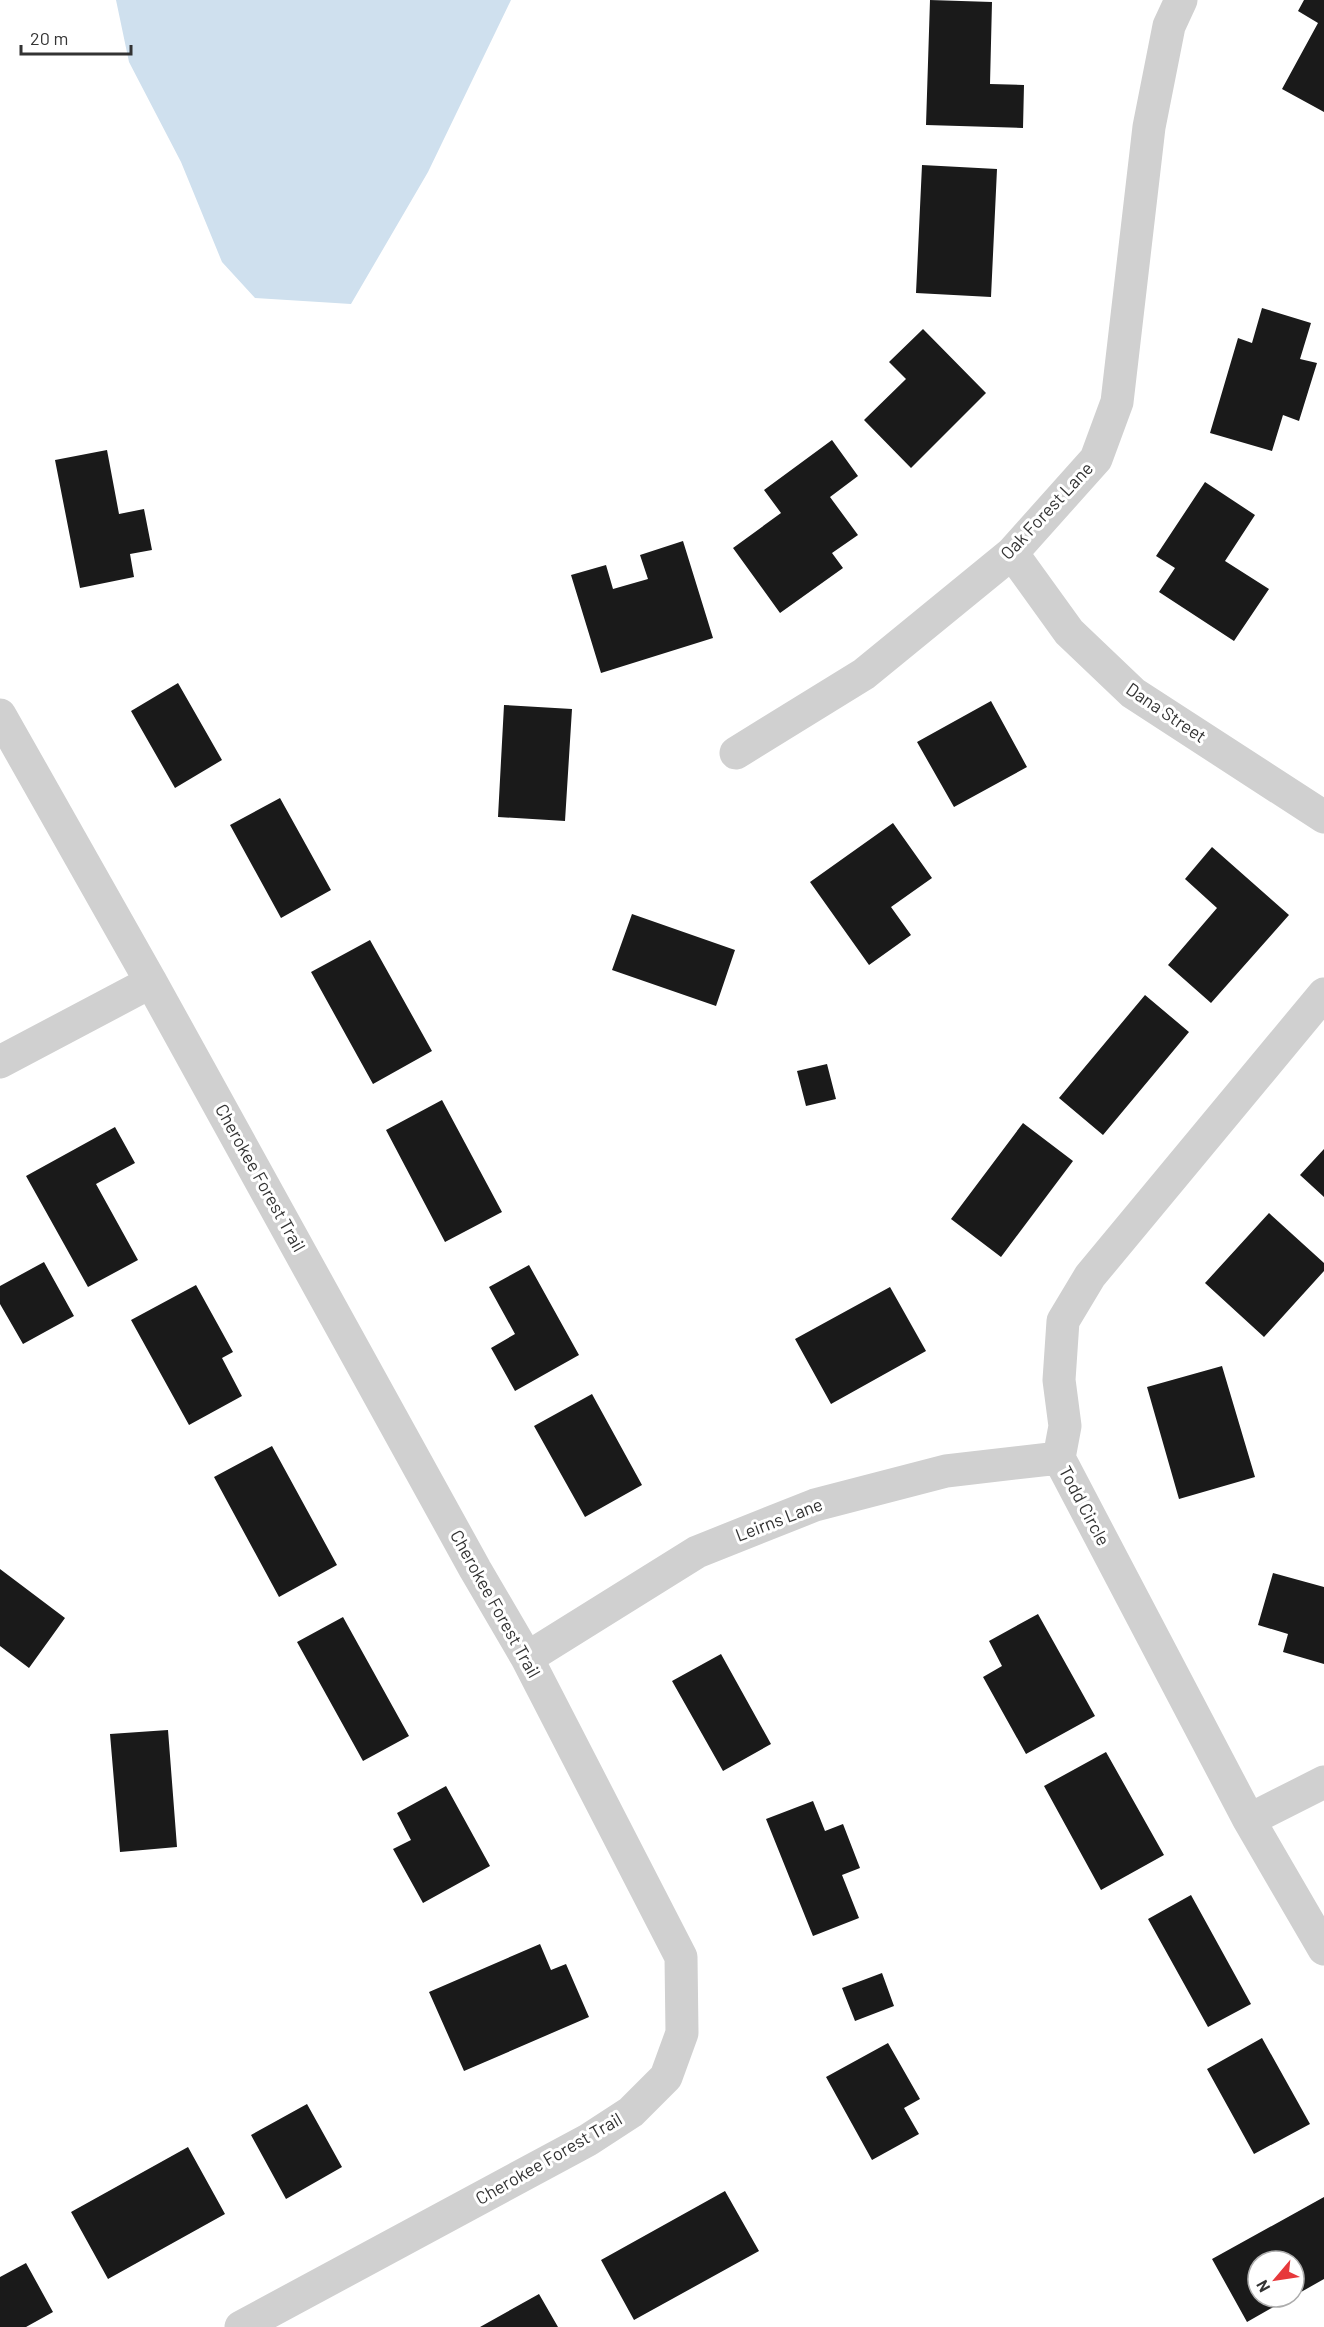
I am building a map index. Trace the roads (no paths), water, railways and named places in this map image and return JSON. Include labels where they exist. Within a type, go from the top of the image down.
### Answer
[{"type":"street","name":"Oak Forest Lane","points":[[736,753],[864,674],[1012,553],[1096,459],[1117,402],[1149,128],[1168,26],[1181,0]]},
{"type":"street","name":"Dana Street","points":[[1012,553],[1069,632],[1133,693],[1324,817]]},
{"type":"street","name":"Cherokee Forest Trail","points":[[0,715],[152,982],[469,1559],[527,1658],[681,1957],[682,2033],[666,2077],[632,2112],[588,2140],[241,2327]]},
{"type":"street","points":[[0,1062],[152,982]]},
{"type":"street","name":"Todd Circle","points":[[1324,994],[1090,1276],[1063,1321],[1059,1380],[1065,1426],[1059,1458],[1249,1820],[1324,1949]]},
{"type":"street","name":"Leirns Lane","points":[[527,1658],[697,1552],[815,1505],[946,1471],[1059,1458]]},
{"type":"street","points":[[1249,1820],[1324,1782]]},
{"type":"water","points":[[116,0],[511,0],[428,172],[351,304],[255,298],[222,262],[181,162],[129,62]]}]
